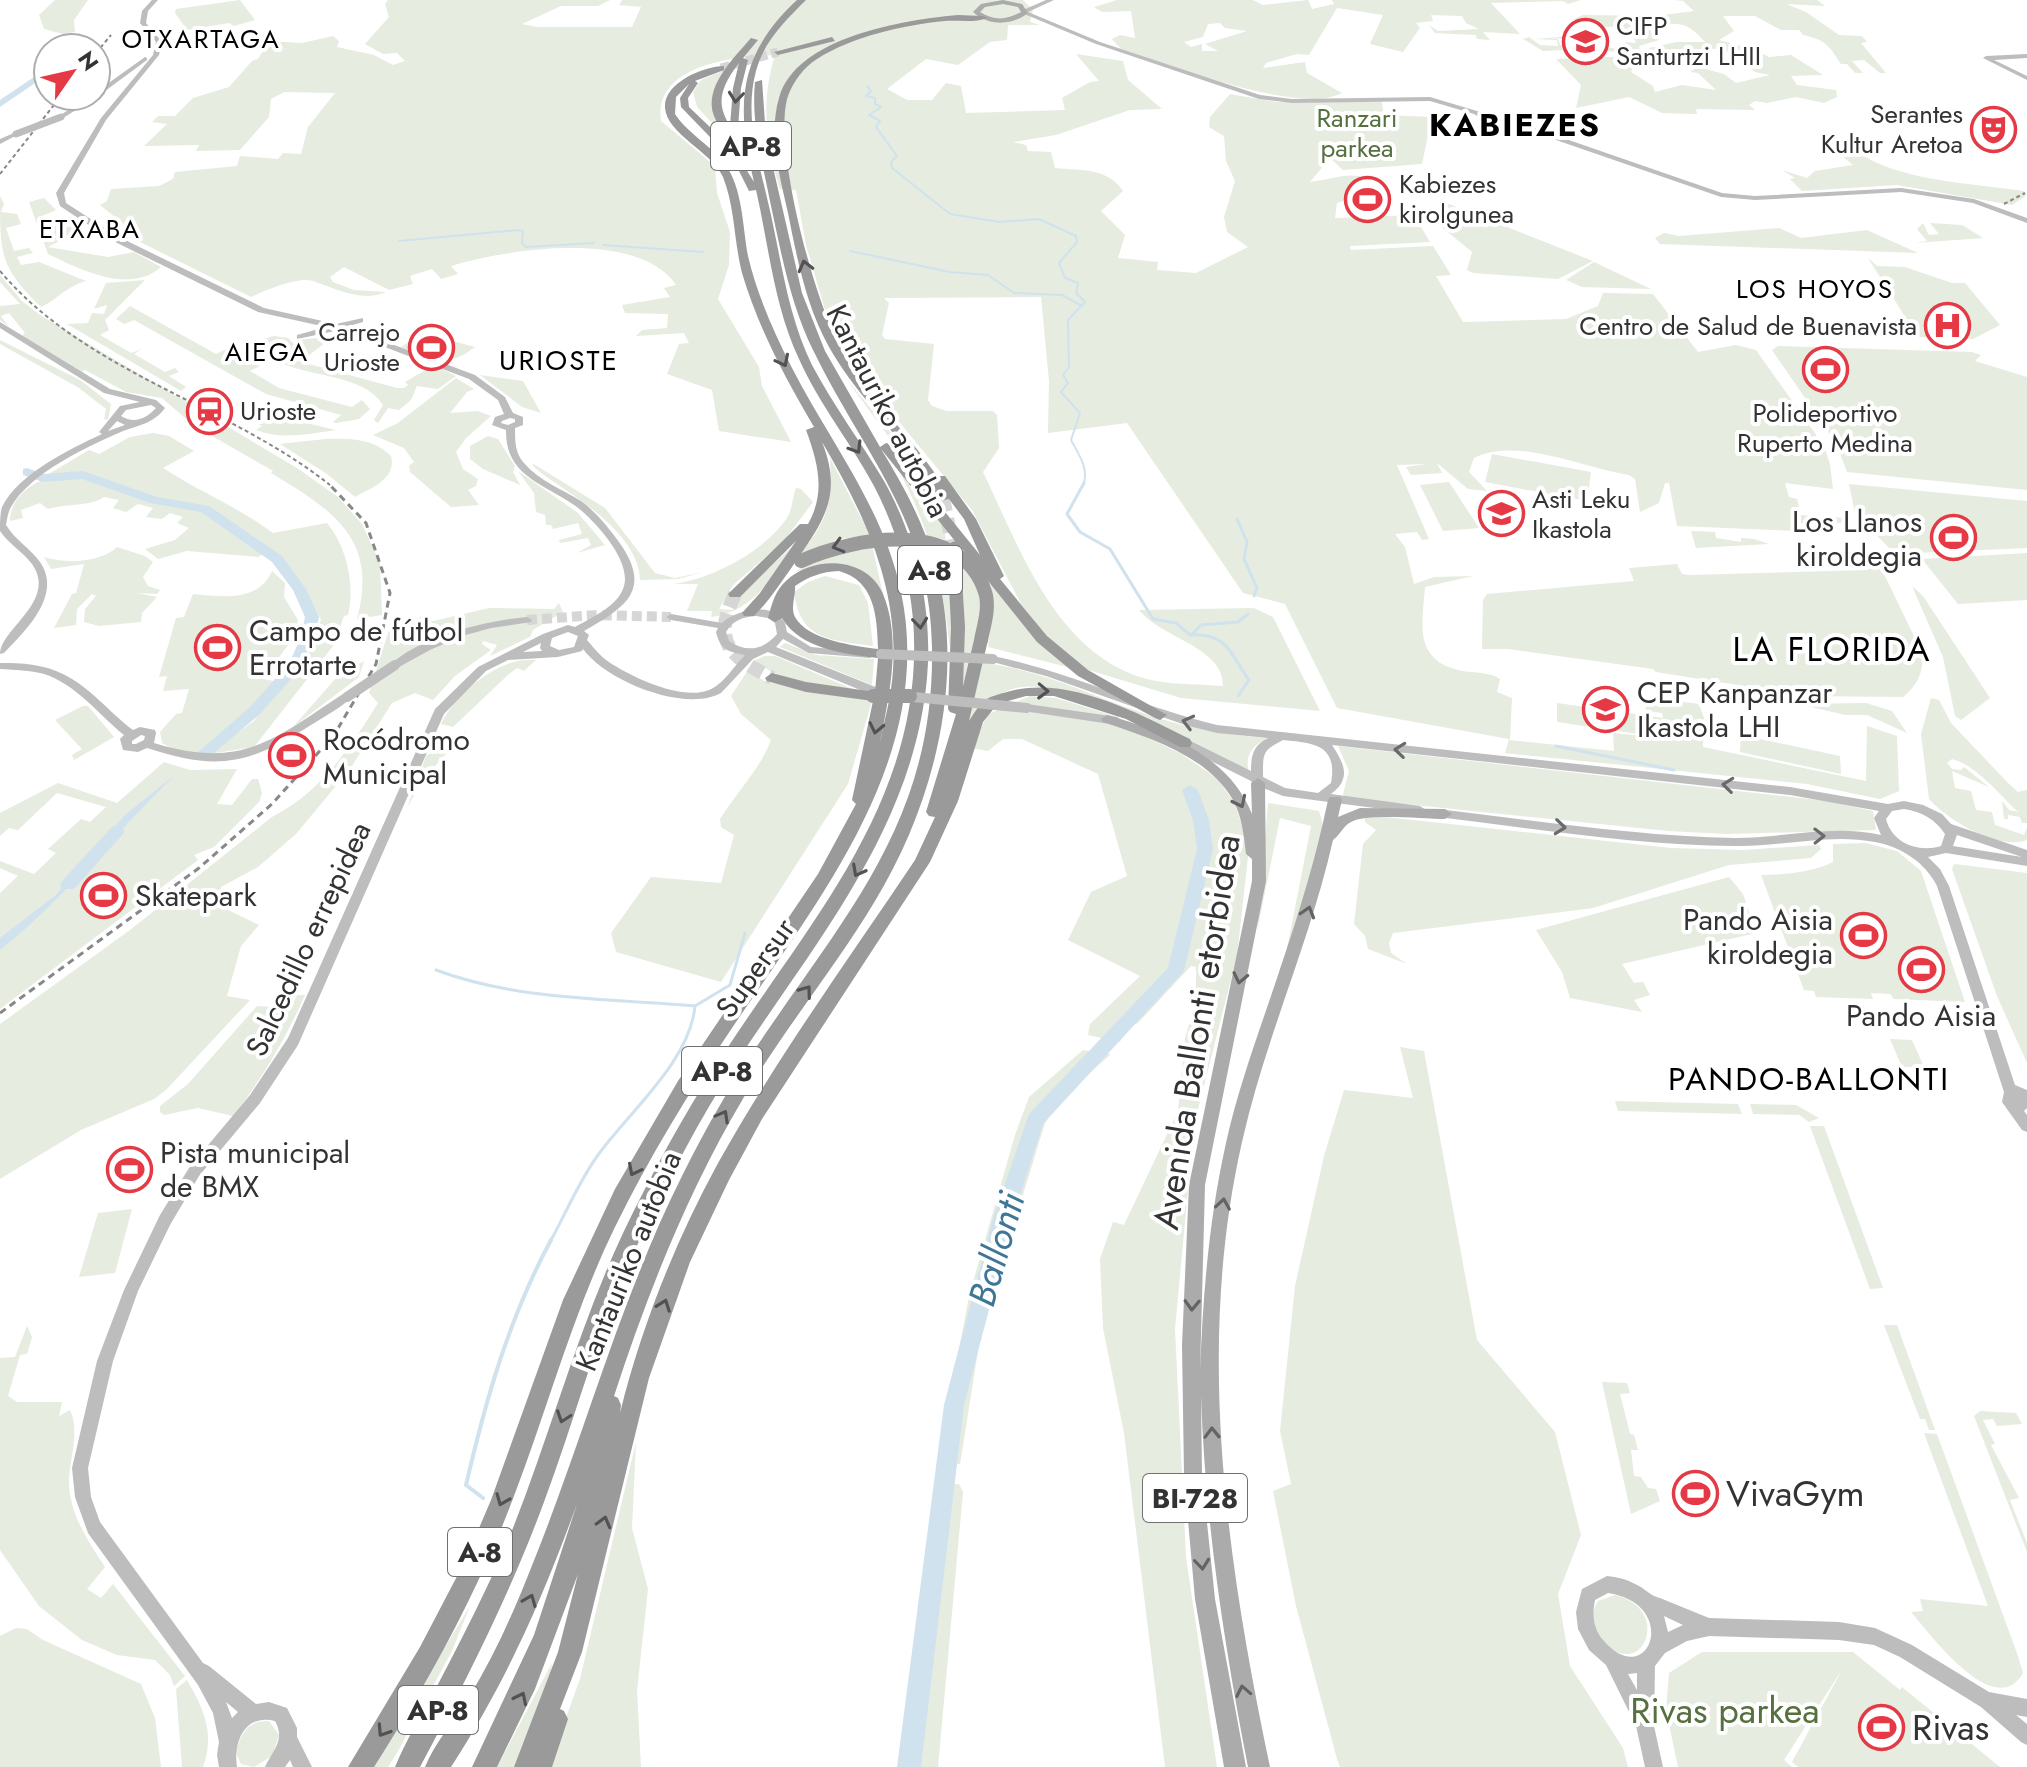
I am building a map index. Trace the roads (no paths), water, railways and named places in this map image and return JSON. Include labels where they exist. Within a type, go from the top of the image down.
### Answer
[{"type":"highway","name":"A-8","points":[[360,1767],[416,1679],[486,1540],[566,1321],[604,1230],[640,1158],[690,1077],[796,925],[856,821],[875,781],[893,722],[900,677],[899,609],[889,561],[876,526],[795,386],[757,301],[745,262],[735,207],[735,126],[740,70],[754,40],[790,0]]},
{"type":"highway","name":"AP-8","points":[[783,307],[746,107],[751,74],[760,50],[802,0]]},
{"type":"highway","name":"Kantauriko autobia","points":[[471,1720],[492,1685],[550,1552],[624,1341],[673,1215],[726,1111],[855,919],[885,868],[902,834],[930,742],[939,659],[936,598],[929,565],[903,493],[826,366],[803,313],[758,118],[758,88],[770,50],[811,0]]},
{"type":"highway","points":[[778,52],[984,7]]},
{"type":"highway","points":[[943,498],[928,471],[848,370],[816,305],[780,153],[780,107],[797,70],[834,45],[984,7]]},
{"type":"highway","points":[[754,40],[721,85],[716,98],[721,121],[748,164],[768,262],[783,307]]},
{"type":"highway","points":[[735,207],[721,164],[679,127],[669,108],[672,97],[683,85],[721,68],[692,85],[684,98],[685,107],[728,146],[746,172],[754,194]]},
{"type":"highway","name":"Supersur","points":[[407,1767],[469,1652],[533,1504],[588,1345],[629,1242],[684,1135],[730,1059],[851,883],[897,789],[913,726],[921,635],[911,566],[899,525],[809,370],[783,307]]},
{"type":"highway","points":[[749,613],[816,526],[826,501],[824,459],[795,395],[795,386]]},
{"type":"highway","points":[[855,414],[874,432],[1042,639],[1074,666],[1160,715]]},
{"type":"highway","points":[[895,429],[955,496],[1011,602]]},
{"type":"highway","points":[[735,594],[797,536],[815,511],[826,487]]},
{"type":"highway","points":[[768,592],[837,546],[868,539],[918,542],[950,553],[972,569],[984,589],[987,611],[945,778],[929,826],[892,907]]},
{"type":"highway","points":[[945,778],[957,686],[958,627],[952,542]]},
{"type":"highway","points":[[803,567],[786,598],[794,623],[820,643],[877,654]]},
{"type":"highway","points":[[775,618],[782,589],[803,567],[856,572],[871,584],[877,597],[883,641],[883,685],[856,821]]},
{"type":"highway","points":[[772,678],[873,694],[910,696]]},
{"type":"highway","points":[[526,1767],[570,1652],[639,1378],[685,1251],[756,1114],[929,848],[950,801],[971,733],[990,704],[1026,691],[1055,691],[1131,716],[1185,743]]},
{"type":"highway","points":[[484,1767],[532,1675],[559,1606],[600,1463],[624,1341]]},
{"type":"highway","points":[[540,1767],[571,1675],[570,1652]]},
{"type":"highway","points":[[451,1767],[471,1720]]},
{"type":"highway","name":"AP-8","points":[[437,1767],[471,1720]]},
{"type":"main road","points":[[984,7],[1018,8]]},
{"type":"main road","points":[[984,7],[1018,8]]},
{"type":"main road","points":[[1107,719],[1182,748],[1201,759],[1231,785],[1249,824],[1254,901]]},
{"type":"main road","name":"Avenida Ballonti etorbidea","points":[[1235,1767],[1205,1599],[1193,1475],[1190,1359],[1197,1185],[1254,901],[1261,840],[1258,782]]},
{"type":"main road","name":"Avenida Ballonti etorbidea","points":[[1259,1767],[1232,1634],[1218,1521],[1212,1443],[1213,1281],[1234,1145],[1329,838],[1330,794]]},
{"type":"main road","points":[[1329,838],[1343,820],[1360,813],[1445,814]]},
{"type":"street","points":[[112,85],[137,69],[157,48],[159,42],[143,23],[145,11],[155,0]]},
{"type":"street","points":[[1018,8],[1046,4]]},
{"type":"street","points":[[1046,4],[1039,14],[1067,30]]},
{"type":"street","points":[[1018,8],[1067,30],[1231,89],[1286,101],[1340,98]]},
{"type":"street","points":[[157,48],[137,69],[69,172],[60,199],[69,209],[114,238],[261,310],[338,328],[472,377],[502,399],[509,415],[521,420],[511,428],[501,428],[495,423],[509,415]]},
{"type":"street","points":[[2027,56],[1986,58],[2027,78]]},
{"type":"street","points":[[1169,66],[1279,97],[1421,98],[1499,121],[1522,120],[1530,129],[1547,137],[1700,190],[1729,197],[1882,190],[1936,193],[2000,208],[2027,221]]},
{"type":"street","points":[[0,142],[69,112]]},
{"type":"street","points":[[1499,121],[1502,130],[1547,137]]},
{"type":"street","points":[[1517,133],[1530,129]]},
{"type":"street","points":[[0,324],[107,391],[156,403],[160,411],[89,444],[23,485],[6,503],[1,525],[37,564],[42,590],[28,619],[0,651]]},
{"type":"street","points":[[300,337],[338,328]]},
{"type":"street","points":[[0,332],[75,372]]},
{"type":"street","points":[[107,391],[116,401],[123,422],[137,423]]},
{"type":"street","points":[[89,444],[118,414],[146,401]]},
{"type":"street","points":[[511,428],[509,444],[516,460],[528,473],[588,512],[618,547],[631,570],[632,582],[626,594],[605,614],[578,630],[584,635],[591,656],[668,694],[688,698],[715,692],[733,670],[756,652],[769,648],[782,634],[783,628],[775,618],[749,613],[735,617],[723,626],[721,638],[729,648],[733,670]]},
{"type":"street","points":[[671,617],[723,626]]},
{"type":"street","points":[[0,666],[29,666],[75,683],[130,734],[149,731],[152,737],[146,744],[176,756],[203,760],[236,757],[276,743],[395,665],[464,631],[527,620]]},
{"type":"street","name":"Salcedillo errepidea","points":[[198,1668],[94,1527],[83,1497],[80,1468],[105,1361],[131,1290],[165,1220],[194,1172],[255,1099],[293,1041],[395,817],[431,727],[451,697],[495,661],[562,629],[578,630]]},
{"type":"street","points":[[782,634],[809,650],[993,659],[1050,672],[1160,715],[1217,729],[1790,791],[1888,808],[1915,806],[1934,814],[1947,827],[2027,854]]},
{"type":"street","points":[[547,636],[545,648],[558,654],[605,664]]},
{"type":"street","points":[[495,661],[574,651],[584,642]]},
{"type":"street","points":[[729,648],[756,652]]},
{"type":"street","points":[[769,648],[873,694]]},
{"type":"street","points":[[0,672],[29,666]]},
{"type":"street","points":[[910,696],[1107,719],[1185,743],[1283,792],[1330,794],[1445,814],[1671,839],[1742,842],[1860,836],[1896,843],[1915,852],[1936,872],[2005,1073],[2027,1126]]},
{"type":"street","points":[[1258,782],[1257,755],[1266,744],[1282,737]]},
{"type":"street","points":[[1319,741],[1336,759],[1339,768],[1330,794]]},
{"type":"street","points":[[1888,808],[1883,812],[1880,825],[1896,843]]},
{"type":"street","points":[[1936,872],[1951,840],[1947,827]]},
{"type":"street","points":[[1915,852],[1944,850],[2027,862]]},
{"type":"street","points":[[1659,1647],[1660,1626],[1651,1606],[1633,1590],[1607,1584],[1588,1595],[1583,1617],[1586,1629],[1601,1652],[1612,1660],[1636,1665],[1646,1662],[1659,1647],[1684,1633],[1709,1627],[1839,1631],[1875,1637],[1906,1651],[1987,1701],[2027,1736]]},
{"type":"street","points":[[1651,1606],[1660,1606],[1709,1627]]},
{"type":"street","points":[[1612,1660],[1645,1726]]},
{"type":"street","points":[[1646,1662],[1645,1726],[1654,1767]]},
{"type":"street","points":[[198,1668],[253,1713]]},
{"type":"street","points":[[198,1668],[221,1711],[228,1741],[228,1767]]},
{"type":"street","points":[[1987,1701],[2027,1708]]},
{"type":"street","points":[[228,1741],[243,1720],[253,1713],[263,1710],[281,1714],[303,1767]]},
{"type":"street","points":[[274,1767],[289,1739]]},
{"type":"water","points":[[175,775],[46,909],[0,950],[0,938],[56,895],[126,814]]},
{"type":"waterway","points":[[0,104],[32,82]]},
{"type":"waterway","name":"Ballonti","points":[[867,86],[871,91],[866,96],[875,98],[875,104],[881,107],[869,115],[880,121],[876,127],[897,156],[891,162],[892,168],[950,214],[999,222],[1039,219],[1076,236],[1077,242],[1059,263],[1065,278],[1078,283],[1076,293],[1085,302],[1081,306]]},
{"type":"waterway","points":[[399,241],[518,230],[523,231],[522,243],[526,247],[594,243]]},
{"type":"waterway","points":[[603,245],[703,252]]},
{"type":"waterway","points":[[850,251],[950,272],[988,275],[1014,293],[1062,295],[1081,306]]},
{"type":"waterway","name":"Ballonti","points":[[1081,306],[1068,320],[1069,367],[1063,375],[1068,383],[1061,392],[1080,413],[1071,440],[1084,468],[1083,485]]},
{"type":"waterway","points":[[27,472],[43,478],[83,475],[154,500],[205,509],[277,559],[299,589],[312,617],[299,655],[287,675],[254,712],[203,754]]},
{"type":"waterway","name":"Ballonti","points":[[1083,485],[1067,514],[1080,532],[1110,549],[1153,619],[1176,623],[1191,635]]},
{"type":"waterway","points":[[1237,519],[1247,542],[1244,559],[1257,588],[1254,596]]},
{"type":"waterway","points":[[1191,635],[1201,625],[1238,622],[1248,614]]},
{"type":"waterway","name":"Ballonti","points":[[1191,635],[1212,637],[1232,653],[1249,680],[1238,696]]},
{"type":"waterway","points":[[1556,746],[1674,770]]},
{"type":"waterway","name":"Ballonti","points":[[909,1767],[954,1405],[1003,1218],[1035,1120],[1176,971],[1205,849],[1201,820],[1190,790]]},
{"type":"waterway","points":[[68,885],[117,831]]},
{"type":"waterway","points":[[695,1006],[730,985],[745,933]]},
{"type":"waterway","points":[[436,970],[499,988],[531,993],[695,1006]]},
{"type":"waterway","points":[[550,1242],[591,1165],[671,1066],[691,1026],[695,1006]]},
{"type":"waterway","points":[[483,1498],[466,1485],[482,1421],[511,1329],[551,1240]]},
{"type":"tunnel","points":[[721,68],[778,52]]},
{"type":"tunnel","points":[[943,498],[952,542]]},
{"type":"tunnel","points":[[735,594],[725,624],[729,646],[745,662],[772,678]]},
{"type":"tunnel","points":[[527,620],[597,615],[671,617]]},
{"type":"railway","points":[[0,174],[48,112]]},
{"type":"railway","points":[[2004,204],[2025,193]]},
{"type":"railway","points":[[0,271],[35,306],[74,336],[115,362],[248,432],[330,485]]},
{"type":"railway","points":[[0,1013],[199,868],[272,804],[334,735],[376,664],[390,593],[366,523],[330,485]]},
{"type":"place","name":"CIFP Santurtzi LHII","points":[[1585,41]]},
{"type":"place","name":"Serantes Kultur Aretoa","points":[[1994,129]]},
{"type":"place","name":"Kabiezes kirolgunea","points":[[1368,199]]},
{"type":"place","name":"Centro de Salud de Buenavista","points":[[1948,326]]},
{"type":"place","name":"Carrejo Urioste","points":[[431,347]]},
{"type":"place","name":"Polideportivo Ruperto Medina","points":[[1825,370]]},
{"type":"place","name":"Urioste","points":[[209,411]]},
{"type":"place","name":"Asti Leku Ikastola","points":[[1501,514]]},
{"type":"place","name":"Los Llanos kiroldegia","points":[[1953,538]]},
{"type":"place","name":"Campo de fútbol Errotarte","points":[[218,647]]},
{"type":"place","name":"CEP Kanpanzar Ikastola LHI","points":[[1606,709]]},
{"type":"place","name":"Rocódromo Municipal","points":[[292,756]]},
{"type":"place","name":"Skatepark","points":[[104,895]]},
{"type":"place","name":"Pando Aisia kiroldegia","points":[[1864,936]]},
{"type":"place","name":"Pando Aisia","points":[[1921,969]]},
{"type":"place","name":"Pista municipal de BMX","points":[[129,1169]]},
{"type":"place","name":"VivaGym","points":[[1695,1493]]},
{"type":"place","name":"Rivas","points":[[1881,1727]]},
{"type":"district","name":"OTXARTAGA","points":[[201,39]]},
{"type":"district","name":"KABIEZES","points":[[1515,125]]},
{"type":"district","name":"ETXABA","points":[[90,229]]},
{"type":"district","name":"LOS HOYOS","points":[[1815,289]]},
{"type":"district","name":"AIEGA","points":[[267,352]]},
{"type":"district","name":"URIOSTE","points":[[559,360]]},
{"type":"district","name":"LA FLORIDA","points":[[1832,649]]},
{"type":"district","name":"PANDO-BALLONTI","points":[[1809,1079]]},
{"type":"park label","name":"Ranzari parkea","points":[[1357,133]]},
{"type":"park label","name":"Rivas parkea","points":[[1725,1710]]}]
